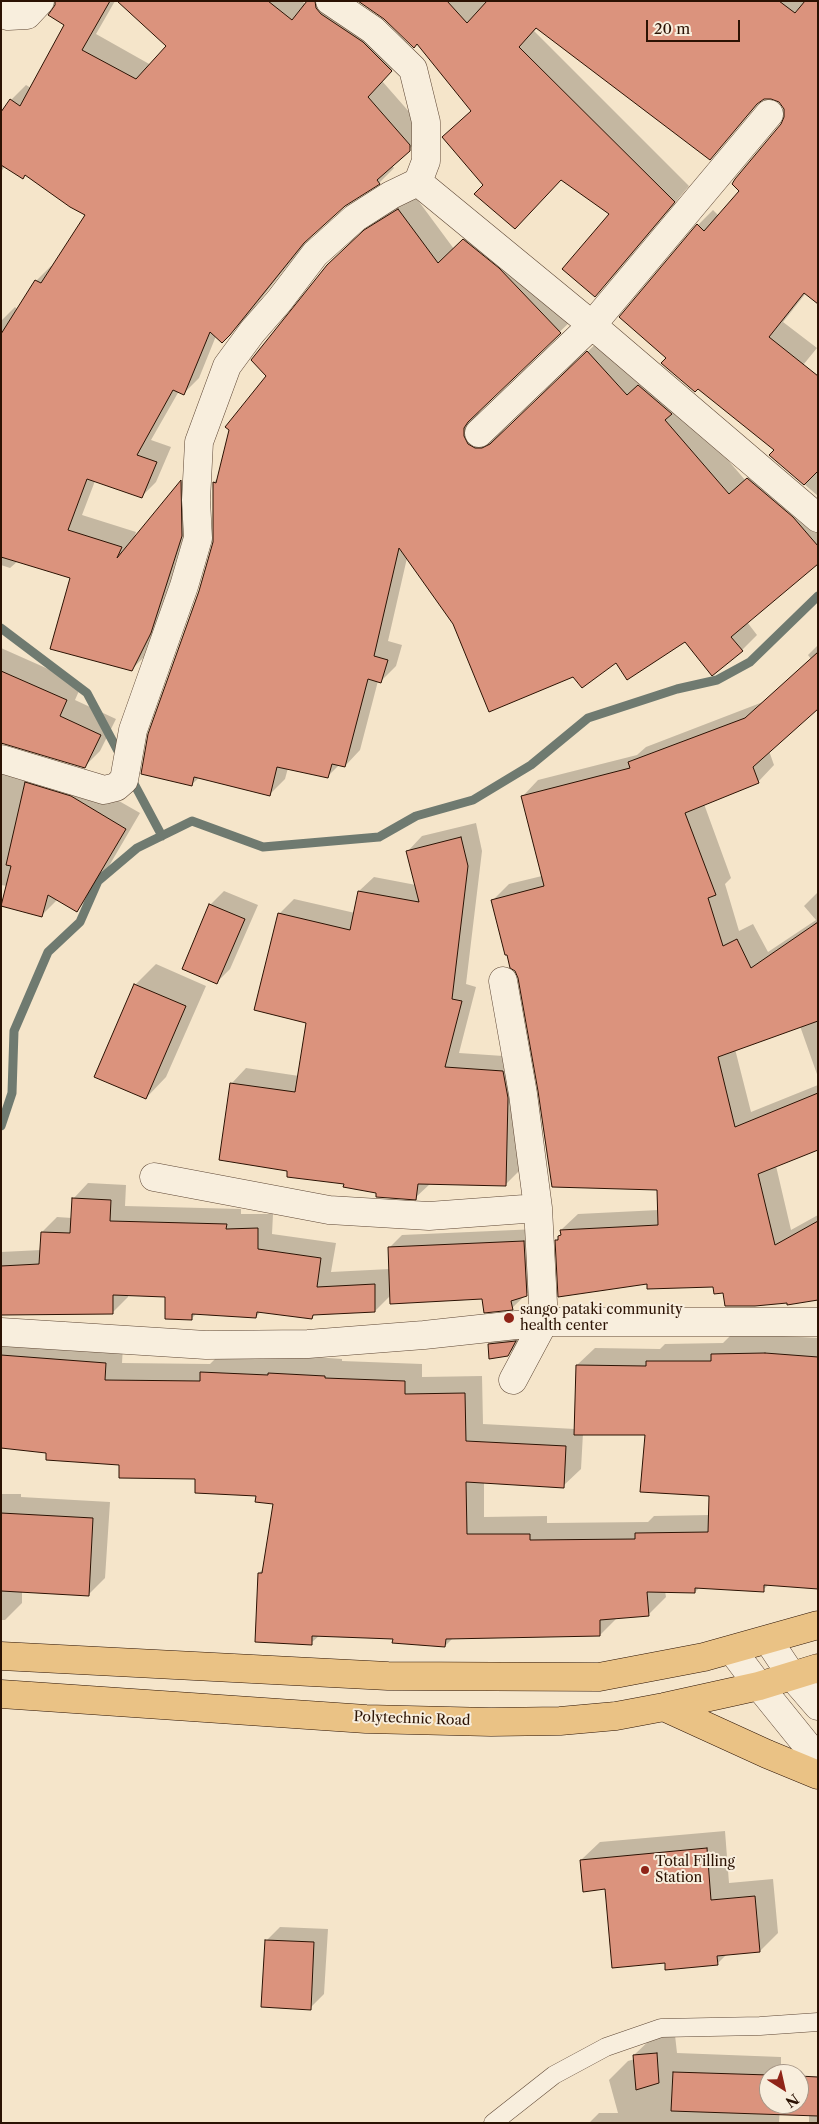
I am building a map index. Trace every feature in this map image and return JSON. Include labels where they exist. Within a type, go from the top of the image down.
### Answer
[{"type":"main road","points":[[1,1656],[388,1676],[598,1677],[732,1650],[818,1625]]},
{"type":"main road","name":"Polytechnic Road","points":[[1,1694],[366,1719],[491,1722],[560,1721],[616,1716],[664,1707],[759,1686],[818,1668]]},
{"type":"main road","points":[[664,1707],[818,1775]]},
{"type":"street","points":[[1,14],[27,16],[40,1]]},
{"type":"street","points":[[1,759],[104,790],[116,787],[124,780],[133,730],[184,586],[198,538],[196,500],[199,442],[227,366],[315,254],[355,218],[391,195],[418,182],[426,161],[426,122],[413,69],[373,30],[330,1]]},
{"type":"street","points":[[478,433],[592,325],[769,114]]},
{"type":"street","points":[[418,182],[592,325],[818,518]]},
{"type":"street","points":[[503,981],[523,1094],[538,1208],[544,1322],[513,1380]]},
{"type":"street","points":[[154,1178],[329,1210],[429,1216],[538,1208]]},
{"type":"street","points":[[1,1332],[206,1345],[308,1344],[424,1335],[544,1322],[818,1322]]},
{"type":"street","points":[[768,1640],[792,1676],[818,1706]]},
{"type":"street","points":[[732,1650],[818,1759]]},
{"type":"lane","points":[[493,2123],[554,2076],[606,2047],[661,2028],[760,2026],[818,2022]]},
{"type":"building","points":[[55,1],[110,1],[82,50],[136,79],[166,46],[117,1],[268,1],[292,20],[307,1],[315,1],[316,8],[321,14],[363,42],[392,71],[368,97],[410,145],[410,151],[377,180],[380,184],[345,206],[304,243],[222,343],[210,332],[184,395],[173,390],[137,455],[157,462],[142,498],[87,479],[68,530],[122,547],[117,558],[181,480],[182,536],[151,633],[132,671],[50,649],[70,578],[1,557],[1,334],[35,280],[41,283],[85,215],[70,207],[25,175],[23,179],[1,165],[1,112],[10,99],[20,106],[64,25],[48,15],[55,5]]},
{"type":"building","points":[[358,1],[447,1],[467,23],[487,1],[779,1],[795,13],[805,1],[818,1],[818,304],[804,293],[769,337],[818,376],[818,471],[804,485],[769,455],[774,450],[698,389],[695,392],[661,363],[666,358],[619,317],[697,224],[704,231],[739,191],[732,184],[735,179],[781,124],[784,117],[784,109],[779,102],[764,99],[757,104],[710,160],[536,28],[519,47],[675,202],[595,297],[562,269],[609,214],[561,180],[515,229],[474,194],[483,185],[442,137],[471,111],[417,44],[414,48],[384,19]]},
{"type":"building","points":[[398,209],[438,263],[463,239],[499,268],[561,333],[468,422],[464,428],[464,436],[468,444],[475,448],[482,448],[490,444],[587,351],[627,395],[638,385],[672,414],[665,420],[729,494],[747,478],[793,517],[818,546],[818,564],[731,637],[743,651],[712,676],[685,642],[627,680],[616,663],[582,688],[573,677],[489,712],[453,624],[399,548],[374,656],[388,660],[381,683],[368,679],[345,767],[332,764],[328,778],[277,767],[270,796],[194,777],[192,786],[141,774],[148,734],[199,591],[213,542],[213,482],[216,483],[229,430],[225,427],[266,376],[251,360],[327,265],[364,230]]},
{"type":"building","points":[[818,652],[818,709],[753,767],[759,783],[685,813],[716,895],[708,898],[723,946],[737,939],[751,968],[818,922],[818,1021],[718,1057],[735,1127],[818,1093],[818,1150],[758,1174],[775,1245],[818,1221],[818,1300],[787,1305],[787,1303],[725,1306],[723,1293],[714,1294],[713,1287],[647,1289],[647,1284],[558,1297],[555,1240],[558,1240],[558,1236],[561,1235],[560,1230],[658,1225],[657,1190],[552,1187],[538,1091],[518,978],[515,971],[510,968],[507,955],[505,955],[491,900],[544,886],[521,796],[630,768],[628,762],[745,718]]},
{"type":"building","points":[[1,671],[67,700],[60,716],[101,735],[85,768],[1,743]]},
{"type":"building","points":[[25,782],[71,796],[126,829],[77,912],[48,895],[42,917],[1,906],[11,866],[6,865]]},
{"type":"building","points":[[461,837],[468,866],[452,999],[462,1001],[445,1067],[503,1071],[508,1098],[506,1186],[418,1184],[416,1200],[376,1197],[376,1193],[343,1187],[344,1184],[287,1177],[287,1171],[219,1160],[230,1083],[295,1092],[306,1023],[254,1010],[278,913],[350,930],[358,891],[419,902],[406,851]]},
{"type":"building","points":[[209,904],[245,919],[217,984],[182,969]]},
{"type":"building","points":[[134,984],[186,1006],[146,1099],[94,1077]]},
{"type":"building","points":[[72,1198],[111,1200],[110,1221],[227,1224],[226,1229],[258,1228],[258,1249],[321,1258],[317,1287],[375,1284],[375,1312],[313,1315],[312,1319],[257,1312],[256,1318],[192,1314],[192,1320],[165,1319],[165,1297],[113,1295],[113,1314],[1,1315],[1,1266],[39,1264],[41,1232],[70,1233]]},
{"type":"building","points":[[524,1241],[527,1296],[511,1301],[513,1310],[484,1313],[482,1299],[390,1304],[388,1247]]},
{"type":"building","points":[[516,1341],[508,1356],[489,1359],[488,1344]]},
{"type":"building","points":[[765,1353],[818,1357],[818,1589],[764,1585],[764,1592],[695,1588],[695,1593],[647,1592],[649,1616],[600,1620],[600,1636],[446,1639],[445,1647],[392,1643],[393,1639],[312,1636],[312,1645],[255,1642],[258,1573],[262,1573],[273,1504],[255,1502],[256,1496],[195,1493],[195,1479],[119,1478],[119,1465],[46,1460],[46,1453],[1,1448],[1,1355],[106,1363],[105,1380],[200,1381],[200,1372],[268,1375],[268,1373],[325,1376],[325,1378],[405,1381],[405,1394],[465,1393],[466,1441],[566,1446],[564,1488],[466,1482],[467,1534],[530,1534],[530,1540],[635,1539],[635,1533],[708,1532],[709,1496],[640,1492],[645,1435],[574,1435],[576,1365],[646,1366],[646,1361],[711,1361],[711,1354]]},
{"type":"building","points":[[1,1513],[93,1518],[89,1596],[1,1591]]},
{"type":"building","points":[[707,1848],[711,1900],[755,1896],[760,1952],[717,1956],[718,1965],[665,1970],[665,1963],[612,1968],[605,1889],[583,1892],[580,1860]]},
{"type":"building","points":[[265,1940],[314,1942],[311,2010],[261,2007]]},
{"type":"building","points":[[657,2053],[659,2083],[636,2090],[633,2055]]},
{"type":"building","points":[[673,2072],[759,2075],[759,2114],[671,2111]]},
{"type":"building","points":[[809,2077],[818,2077],[818,2116],[759,2114],[809,2114]]},
{"type":"waterway","points":[[1,1126],[12,1093],[14,1031],[48,952],[80,922],[98,881],[137,848],[192,821],[263,847],[379,837],[416,816],[473,800],[531,765],[588,718],[677,689],[717,680],[750,662],[818,596]]},
{"type":"waterway","points":[[1,628],[87,693],[119,753]]},
{"type":"waterway","points":[[131,778],[162,836]]},
{"type":"place","name":"sango pataki community health center","points":[[509,1318]]},
{"type":"place","name":"Total Filling Station","points":[[645,1870]]}]
